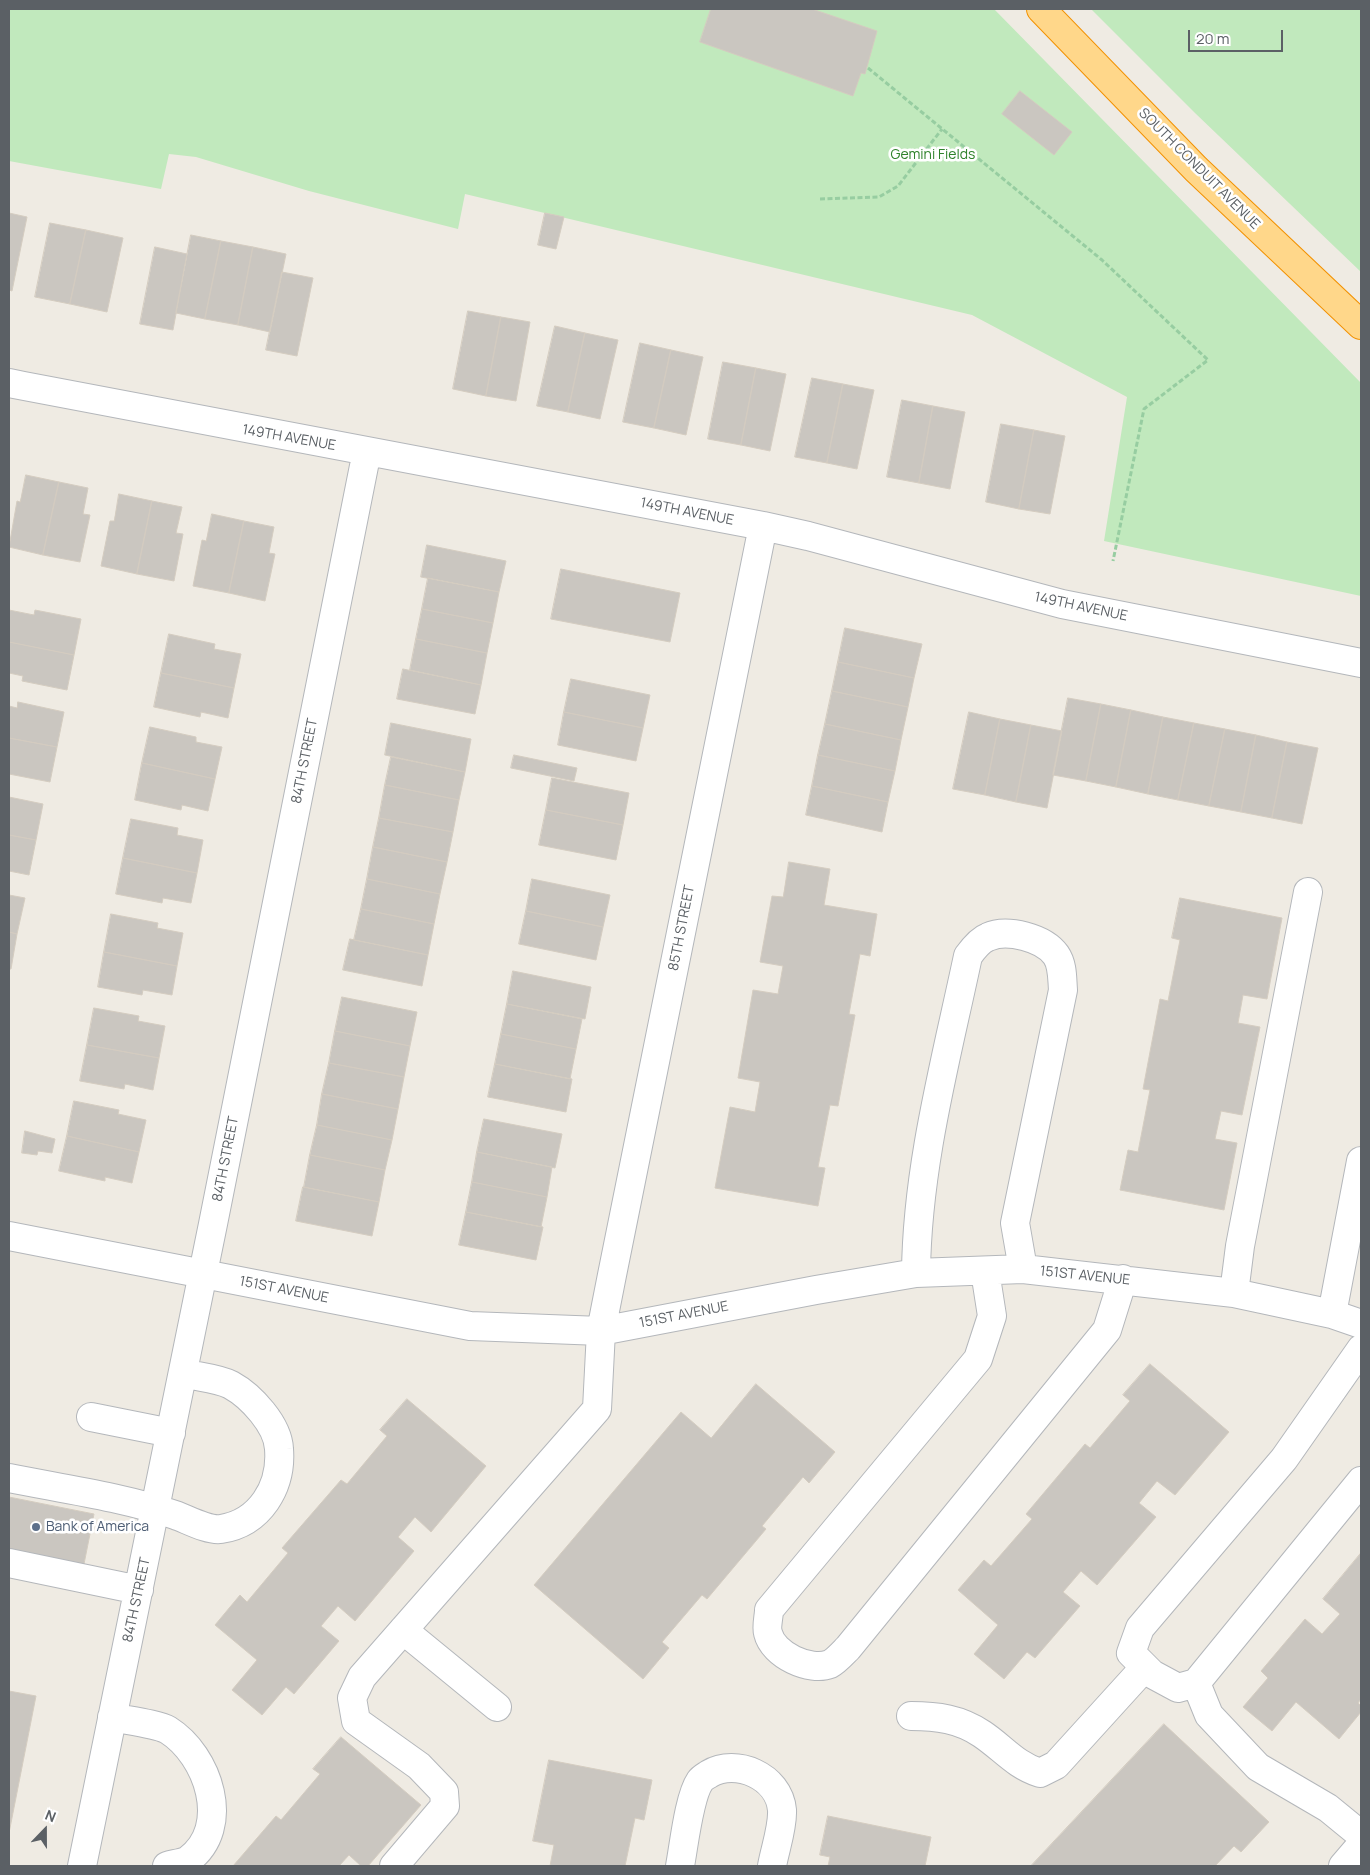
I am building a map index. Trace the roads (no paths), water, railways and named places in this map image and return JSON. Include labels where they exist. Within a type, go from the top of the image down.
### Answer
[{"type":"highway","name":"SOUTH CONDUIT AVENUE","points":[[1041,9],[1196,169],[1361,326]]},
{"type":"street","name":"149TH AVENUE","points":[[9,383],[277,436],[367,450],[763,526],[818,538],[1062,604],[1361,663]]},
{"type":"street","name":"84TH STREET","points":[[87,1865],[112,1717],[171,1433],[367,450]]},
{"type":"street","name":"85TH STREET","points":[[394,1866],[445,1806],[444,1792],[420,1766],[356,1721],[352,1698],[362,1677],[597,1409],[601,1331],[763,526]]},
{"type":"street","points":[[1234,1293],[1240,1246],[1308,892]]},
{"type":"street","points":[[916,1273],[916,1229],[921,1185],[968,956],[988,937],[1010,933],[1027,936],[1056,955],[1061,970],[1063,990],[1015,1223],[1024,1270]]},
{"type":"street","points":[[1332,1314],[1361,1161]]},
{"type":"street","name":"151ST AVENUE","points":[[9,1236],[470,1326],[601,1331],[916,1273],[1024,1270],[1234,1293],[1332,1314],[1361,1324]]},
{"type":"street","points":[[986,1271],[992,1316],[978,1359],[770,1610],[768,1633],[775,1645],[784,1655],[804,1665],[830,1664],[848,1648],[1107,1330],[1123,1280]]},
{"type":"street","points":[[1361,1349],[1284,1460],[1140,1628],[1131,1653],[1152,1674],[1178,1688],[1196,1683],[1361,1481]]},
{"type":"street","points":[[9,1478],[155,1508],[219,1529],[242,1524],[260,1511],[276,1480],[280,1448],[269,1421],[251,1400],[230,1384],[183,1373]]},
{"type":"street","points":[[91,1417],[171,1433]]},
{"type":"street","points":[[9,1563],[139,1590]]},
{"type":"street","points":[[403,1630],[497,1707]]},
{"type":"street","points":[[911,1716],[938,1716],[958,1721],[982,1734],[1023,1767],[1040,1772],[1056,1764],[1145,1667]]},
{"type":"street","points":[[1196,1683],[1209,1715],[1258,1767],[1328,1808],[1361,1835]]},
{"type":"street","points":[[112,1717],[166,1729],[187,1745],[209,1783],[212,1812],[206,1842],[188,1860],[167,1866]]},
{"type":"street","points":[[680,1866],[695,1793],[700,1779],[717,1769],[730,1767],[750,1770],[762,1777],[778,1796],[782,1810],[772,1866]]},
{"type":"street","points":[[1343,1866],[1361,1845]]},
{"type":"place","name":"Bank of America","points":[[36,1527]]},
{"type":"park label","name":"Gemini Fields","points":[[933,155]]}]
